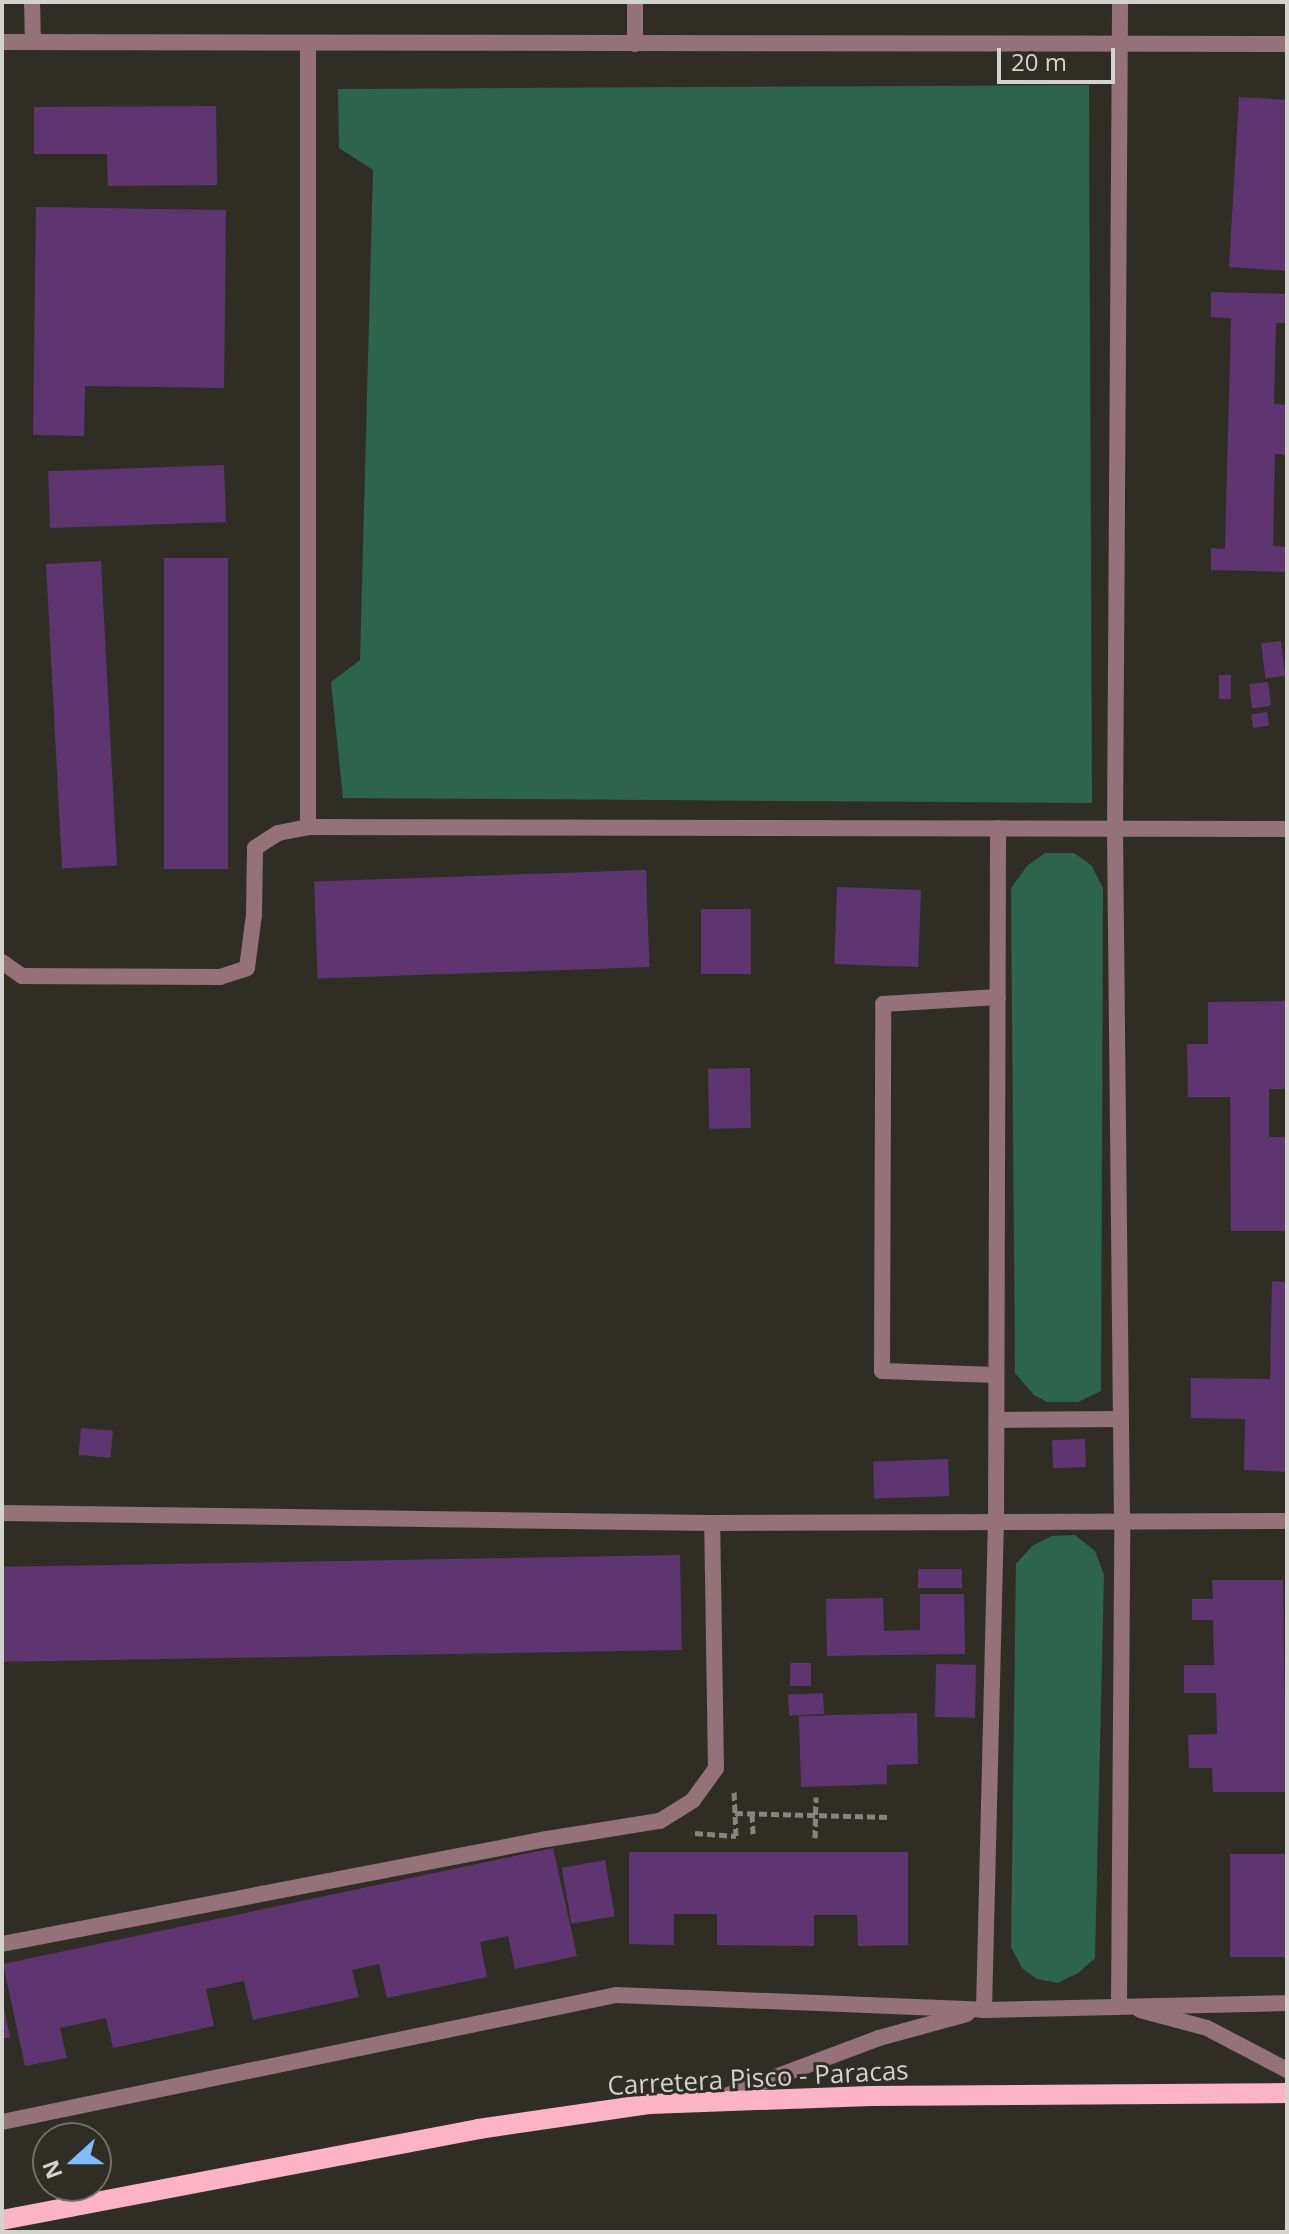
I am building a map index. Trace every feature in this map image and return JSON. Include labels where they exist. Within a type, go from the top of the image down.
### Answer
[{"type":"main road","name":"Carretera Pisco - Paracas","points":[[2,2220],[478,2129],[650,2104],[870,2096],[1287,2093]]},
{"type":"street","points":[[32,2],[33,42]]},
{"type":"street","points":[[635,2],[635,44]]},
{"type":"street","points":[[1119,2004],[1122,1522],[1115,829],[1120,2]]},
{"type":"street","points":[[2,42],[1287,44]]},
{"type":"street","points":[[308,43],[308,827]]},
{"type":"street","points":[[2,962],[22,976],[220,977],[247,968],[254,915],[255,848],[278,833],[308,827],[1287,829]]},
{"type":"street","points":[[984,2010],[996,1522],[998,828]]},
{"type":"street","points":[[996,1375],[882,1371],[883,1004],[998,997]]},
{"type":"street","points":[[997,1420],[1121,1419]]},
{"type":"street","points":[[2,1513],[712,1523],[1287,1521]]},
{"type":"street","points":[[2,1944],[547,1839],[660,1821],[693,1800],[716,1768],[712,1523]]},
{"type":"street","points":[[2,2122],[616,1995],[984,2010],[1119,2004],[1287,2003]]},
{"type":"street","points":[[1119,2004],[1207,2028],[1287,2070]]},
{"type":"street","points":[[709,2102],[879,2038],[984,2010]]},
{"type":"path","points":[[815,1838],[816,1797]]},
{"type":"path","points":[[735,1813],[889,1817]]},
{"type":"path","points":[[752,1814],[753,1834]]},
{"type":"green space","points":[[1089,85],[1092,803],[343,798],[331,682],[360,660],[373,170],[339,148],[338,89]]},
{"type":"green space","points":[[1045,853],[1074,853],[1091,865],[1103,888],[1101,1391],[1078,1402],[1047,1402],[1034,1395],[1015,1373],[1011,888],[1027,866]]},
{"type":"green space","points":[[1075,1535],[1095,1551],[1104,1575],[1095,1958],[1078,1973],[1058,1983],[1037,1979],[1022,1968],[1011,1947],[1016,1564],[1032,1546],[1052,1536]]},
{"type":"building","points":[[1239,97],[1287,100],[1287,271],[1229,267]]},
{"type":"building","points":[[216,106],[217,185],[108,186],[107,154],[34,154],[34,107]]},
{"type":"building","points":[[36,207],[226,210],[224,388],[85,386],[84,436],[33,435]]},
{"type":"building","points":[[1211,292],[1287,294],[1287,323],[1276,323],[1274,404],[1287,405],[1287,455],[1275,454],[1273,546],[1287,547],[1287,572],[1211,570],[1211,548],[1225,549],[1231,318],[1211,317]]},
{"type":"building","points":[[224,465],[226,522],[50,528],[48,471]]},
{"type":"building","points":[[164,558],[228,558],[228,869],[164,869]]},
{"type":"building","points":[[101,561],[117,866],[62,868],[46,564]]},
{"type":"building","points":[[1281,641],[1285,676],[1265,678],[1261,643]]},
{"type":"building","points":[[1219,675],[1231,675],[1231,699],[1219,699]]},
{"type":"building","points":[[1268,682],[1271,706],[1252,708],[1249,684]]},
{"type":"building","points":[[1267,712],[1269,726],[1253,728],[1251,714]]},
{"type":"building","points":[[646,870],[649,967],[318,979],[314,882]]},
{"type":"building","points":[[837,887],[921,890],[918,967],[834,964]]},
{"type":"building","points":[[701,909],[751,909],[751,974],[701,974]]},
{"type":"building","points":[[1287,1001],[1287,1089],[1269,1089],[1269,1137],[1287,1137],[1287,1231],[1231,1231],[1230,1097],[1188,1097],[1187,1044],[1208,1044],[1208,1002]]},
{"type":"building","points":[[750,1068],[751,1128],[709,1129],[708,1069]]},
{"type":"building","points":[[1272,1281],[1287,1282],[1287,1472],[1244,1470],[1245,1419],[1191,1418],[1191,1378],[1270,1379]]},
{"type":"building","points":[[81,1428],[113,1431],[111,1458],[79,1455]]},
{"type":"building","points":[[1085,1439],[1086,1467],[1053,1468],[1052,1440]]},
{"type":"building","points":[[948,1459],[949,1496],[874,1499],[873,1462]]},
{"type":"building","points":[[680,1555],[682,1650],[4,1662],[2,1567]]},
{"type":"building","points":[[918,1569],[962,1569],[962,1588],[918,1588]]},
{"type":"building","points":[[1212,1580],[1283,1580],[1286,1792],[1213,1792],[1212,1768],[1189,1768],[1188,1735],[1217,1734],[1216,1693],[1184,1693],[1184,1665],[1214,1665],[1213,1620],[1192,1620],[1192,1599],[1213,1599]]},
{"type":"building","points":[[920,1594],[964,1594],[965,1654],[827,1656],[826,1599],[883,1598],[884,1631],[920,1630]]},
{"type":"building","points":[[790,1663],[811,1663],[811,1686],[790,1686]]},
{"type":"building","points":[[936,1664],[976,1665],[975,1718],[935,1717]]},
{"type":"building","points":[[823,1693],[824,1714],[789,1716],[788,1695]]},
{"type":"building","points":[[917,1713],[918,1764],[887,1765],[887,1784],[801,1787],[799,1716]]},
{"type":"building","points":[[553,1848],[577,1956],[515,1969],[508,1936],[480,1942],[487,1977],[387,1998],[379,1964],[352,1970],[359,1997],[253,2020],[244,1981],[206,1989],[214,2026],[113,2048],[106,2018],[60,2028],[67,2058],[25,2066],[3,1964]]},
{"type":"building","points":[[629,1852],[908,1852],[908,1945],[858,1946],[857,1915],[814,1915],[814,1946],[717,1945],[717,1914],[674,1914],[674,1945],[629,1944]]},
{"type":"building","points":[[1230,1854],[1287,1854],[1287,1957],[1230,1957]]},
{"type":"building","points":[[605,1860],[615,1916],[572,1924],[562,1868]]},
{"type":"building","points":[[2,2004],[10,2037],[2,2039]]}]
